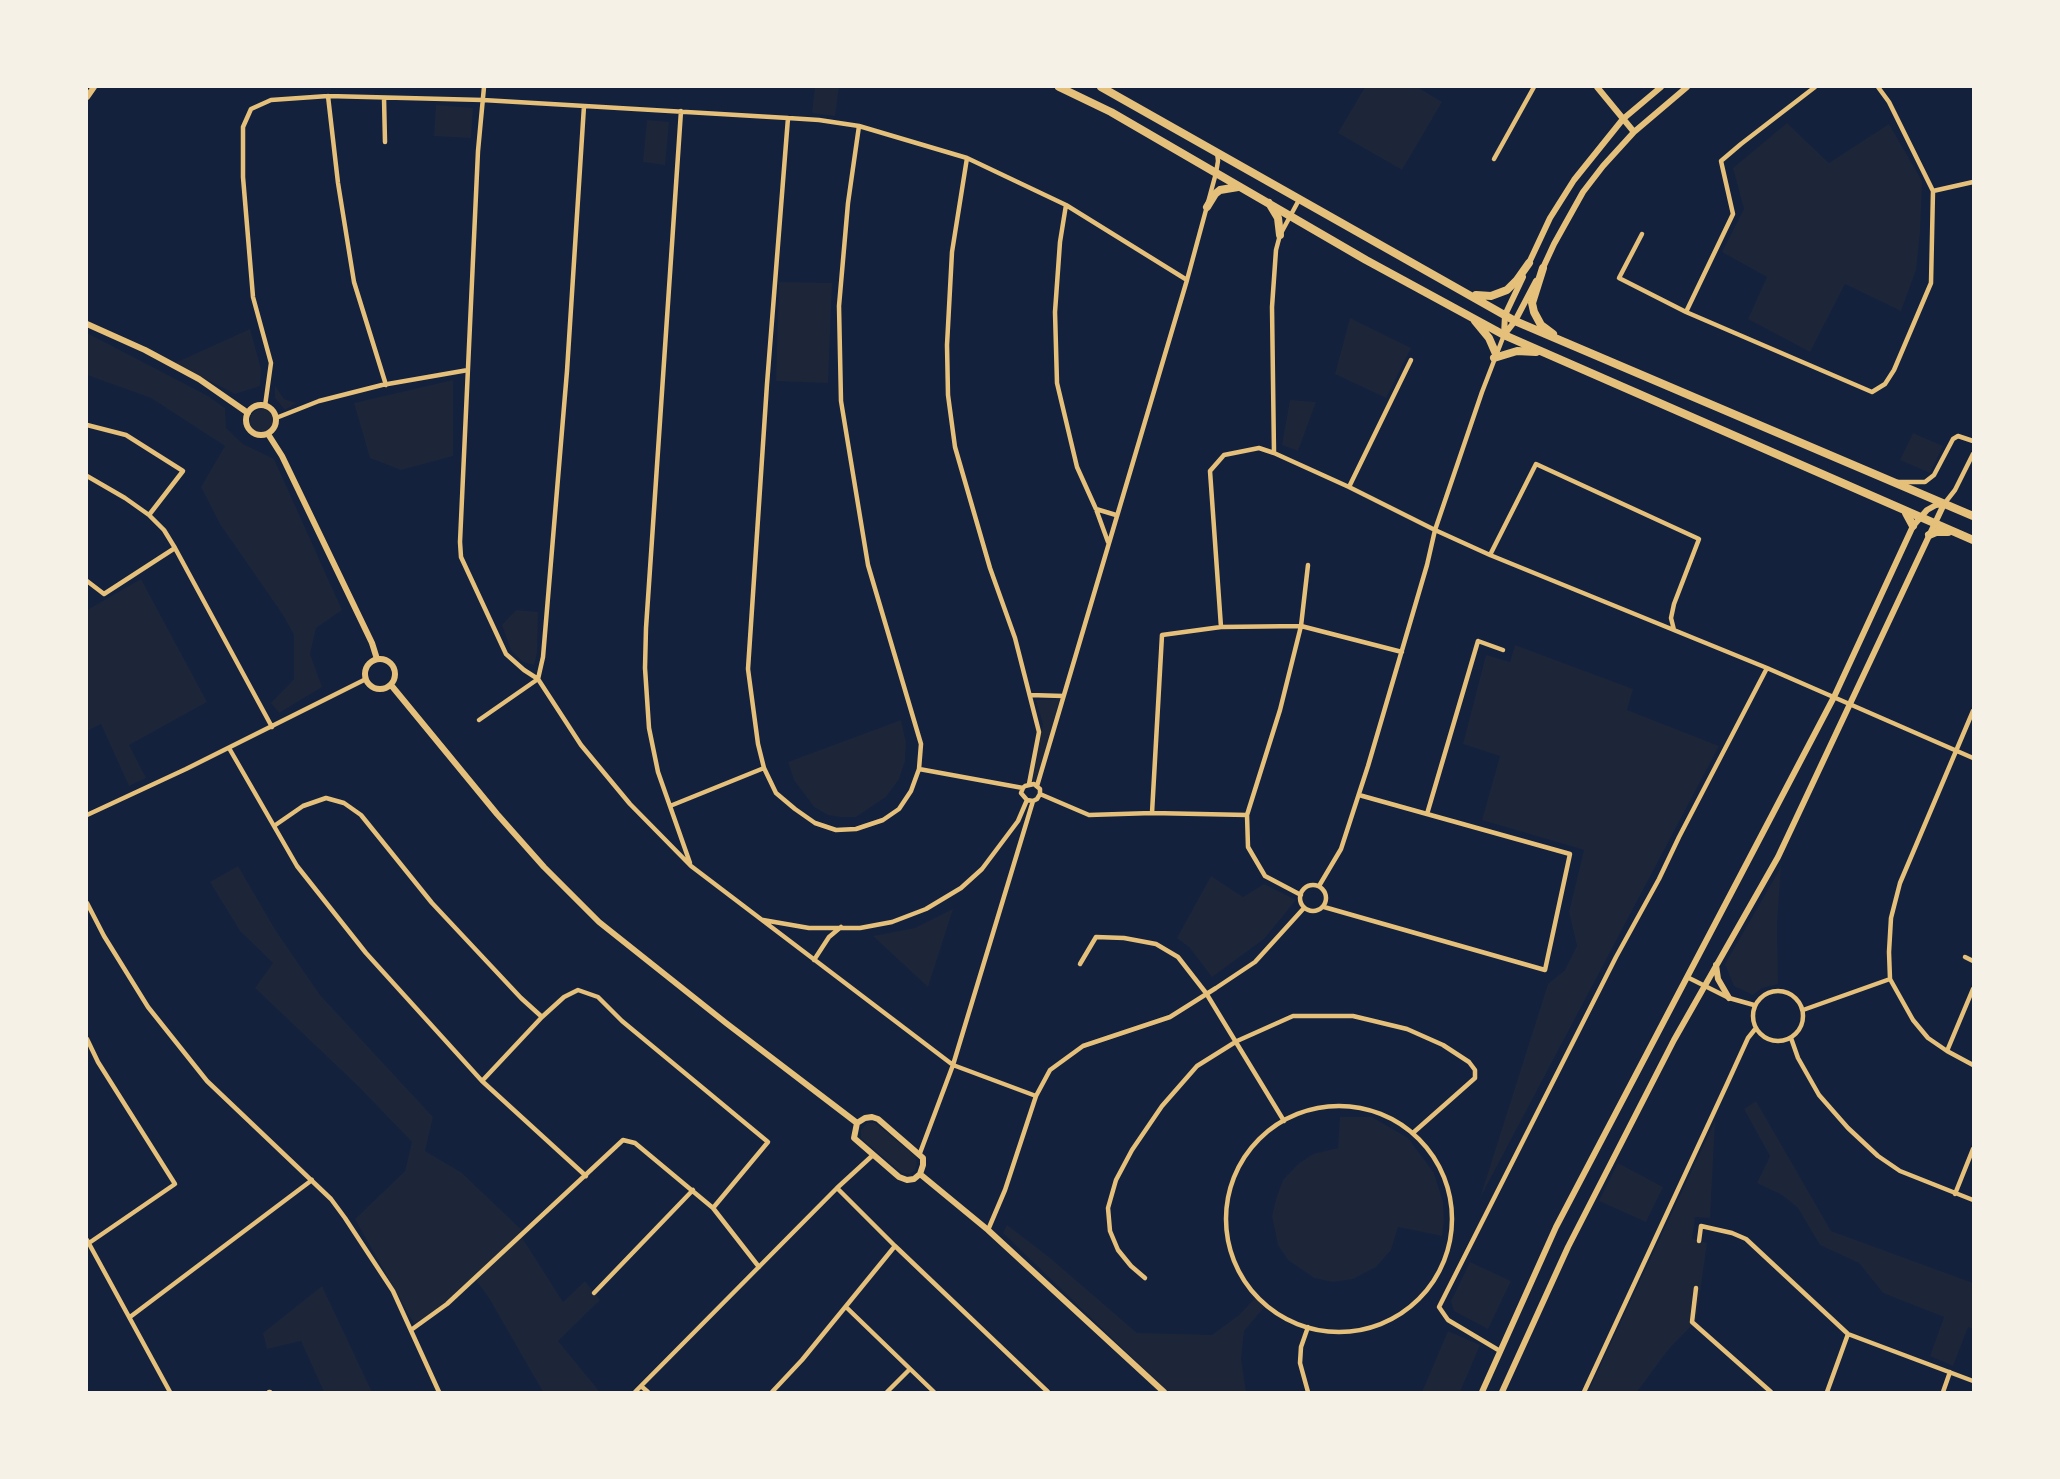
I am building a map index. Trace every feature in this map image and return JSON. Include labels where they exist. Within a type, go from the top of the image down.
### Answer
[{"type":"main road","points":[[1059,87],[1111,112],[1291,214],[1366,260],[1504,335],[1973,540]]},
{"type":"main road","points":[[1101,87],[1515,321],[1973,516]]},
{"type":"main road","points":[[1207,207],[1220,190],[1232,186],[1242,187]]},
{"type":"main road","points":[[1268,202],[1278,218],[1280,235]]},
{"type":"main road","points":[[1466,292],[1481,296],[1498,295],[1512,285],[1529,263]]},
{"type":"main road","points":[[1543,268],[1532,303],[1534,312],[1541,325],[1569,345]]},
{"type":"main road","points":[[1468,314],[1489,338],[1495,356],[1517,351],[1545,354]]},
{"type":"main road","points":[[1905,512],[1913,526]]},
{"type":"main road","points":[[1929,535],[1935,532],[1953,532]]},
{"type":"street","points":[[87,97],[94,87]]},
{"type":"street","points":[[484,87],[478,152],[460,542],[461,557],[506,654],[538,679],[581,746],[630,804],[691,866],[953,1065],[1036,1096]]},
{"type":"street","points":[[1494,159],[1534,87]]},
{"type":"street","points":[[1597,87],[1634,132]]},
{"type":"street","points":[[1504,335],[1505,315],[1550,218],[1574,180],[1623,119],[1661,87]]},
{"type":"street","points":[[1319,886],[1341,849],[1402,652],[1435,530],[1504,335],[1515,321],[1583,192],[1634,132],[1687,87]]},
{"type":"street","points":[[1686,312],[1733,214],[1721,161],[1815,87]]},
{"type":"street","points":[[1642,234],[1619,278],[1686,312],[1872,392],[1885,384],[1894,370],[1931,283],[1933,191],[1889,102],[1878,87]]},
{"type":"street","points":[[328,96],[338,183],[354,282],[386,385]]},
{"type":"street","points":[[266,406],[271,363],[253,297],[243,177],[243,127],[251,108],[271,100],[328,96],[483,100],[788,118],[859,126],[967,158],[1066,205],[1187,280]]},
{"type":"street","points":[[384,98],[385,142]]},
{"type":"street","points":[[479,720],[538,679],[543,657],[566,383],[584,106]]},
{"type":"street","points":[[681,111],[645,668],[648,728],[658,772],[691,866]]},
{"type":"street","points":[[788,118],[766,396],[748,669],[758,744],[764,768],[776,793],[815,823],[836,830],[856,829],[883,820],[899,809],[911,791],[919,769],[921,744],[868,565],[841,401],[839,306],[848,203],[859,126]]},
{"type":"street","points":[[1217,152],[1216,173],[1187,280],[1037,786],[1040,794],[1089,814],[1247,815]]},
{"type":"street","points":[[967,158],[952,252],[947,345],[948,395],[958,458],[990,568],[1014,638],[1039,732],[1029,784],[1023,788],[1021,793],[1027,800],[1033,801]]},
{"type":"street","points":[[1933,191],[1973,182]]},
{"type":"street","points":[[1274,453],[1272,307],[1276,250],[1280,235],[1300,198]]},
{"type":"street","points":[[1066,205],[1060,242],[1055,312],[1056,383],[1077,467],[1108,542]]},
{"type":"street","points":[[87,324],[145,350],[199,379],[248,413]]},
{"type":"street","points":[[1349,487],[1412,360]]},
{"type":"street","points":[[276,418],[319,401],[386,385],[468,370]]},
{"type":"street","points":[[258,406],[266,406],[273,410],[276,418],[275,427],[268,434],[259,435],[250,431],[246,422],[248,413],[258,406]]},
{"type":"street","points":[[87,424],[126,435],[183,471],[148,515]]},
{"type":"street","points":[[268,434],[287,466],[378,659]]},
{"type":"street","points":[[1891,482],[1925,482],[1934,475],[1953,439],[1963,436],[1973,441]]},
{"type":"street","points":[[1221,627],[1210,471],[1224,455],[1259,448],[1349,487],[1490,555],[1767,668],[1973,758]]},
{"type":"street","points":[[1502,1392],[1568,1247],[1704,986],[1778,856],[1934,524],[1973,454]]},
{"type":"street","points":[[1490,555],[1536,464],[1700,539],[1674,604],[1671,618],[1674,630]]},
{"type":"street","points":[[87,476],[110,488],[148,515],[164,530],[272,726]]},
{"type":"street","points":[[1482,1392],[1556,1227],[1834,697],[1913,526],[1927,510],[1944,504]]},
{"type":"street","points":[[1096,509],[1116,515]]},
{"type":"street","points":[[87,581],[104,594],[175,548]]},
{"type":"street","points":[[1300,895],[1265,876],[1248,847],[1247,815],[1280,710],[1301,626],[1308,565]]},
{"type":"street","points":[[1152,813],[1162,635],[1221,627],[1301,626],[1402,652]]},
{"type":"street","points":[[1427,814],[1478,641],[1503,650]]},
{"type":"street","points":[[378,659],[387,660],[394,667],[395,676],[391,685],[382,689],[372,687],[366,679],[366,669],[369,664],[378,659]]},
{"type":"street","points":[[1500,1351],[1448,1320],[1439,1307],[1616,957],[1659,879],[1767,668]]},
{"type":"street","points":[[87,815],[229,748],[366,679]]},
{"type":"street","points":[[391,685],[497,814],[544,867],[599,922],[857,1123]]},
{"type":"street","points":[[1030,695],[1063,696]]},
{"type":"street","points":[[1973,711],[1900,883],[1891,918],[1889,952],[1890,980],[1913,1020],[1928,1038],[1973,1065]]},
{"type":"street","points":[[229,748],[297,866],[366,953],[482,1081],[586,1176]]},
{"type":"street","points":[[670,806],[764,768]]},
{"type":"street","points":[[919,769],[1023,788]]},
{"type":"street","points":[[1029,784],[1037,786]]},
{"type":"street","points":[[920,1153],[953,1065],[1033,801],[1040,794]]},
{"type":"street","points":[[1324,907],[1326,895],[1319,886],[1310,885],[1300,895],[1300,902],[1304,908],[1312,912],[1324,907],[1545,970],[1570,854],[1359,795]]},
{"type":"street","points":[[274,826],[303,806],[326,798],[344,803],[361,815],[432,903],[521,998],[542,1017]]},
{"type":"street","points":[[762,920],[809,928],[860,928],[892,922],[926,909],[961,888],[982,869],[1018,821],[1027,800]]},
{"type":"street","points":[[87,903],[104,936],[148,1007],[207,1081],[312,1180],[331,1199],[345,1218],[393,1291],[439,1392]]},
{"type":"street","points":[[988,1230],[1005,1190],[1036,1096],[1050,1070],[1083,1046],[1170,1017],[1255,962],[1304,908]]},
{"type":"street","points":[[814,960],[829,937],[841,927]]},
{"type":"street","points":[[1080,964],[1096,937],[1124,938],[1156,944],[1178,957],[1206,993],[1284,1121]]},
{"type":"street","points":[[1965,957],[1973,961]]},
{"type":"street","points":[[1716,965],[1718,979],[1729,998]]},
{"type":"street","points":[[1687,977],[1729,998],[1754,1005]]},
{"type":"street","points":[[1803,1010],[1890,980]]},
{"type":"street","points":[[1947,1051],[1973,989]]},
{"type":"street","points":[[482,1081],[564,997],[578,990],[598,997],[622,1022],[768,1142],[713,1208]]},
{"type":"street","points":[[1775,990],[1794,996],[1803,1010],[1802,1024],[1797,1032],[1791,1038],[1780,1041],[1764,1038],[1756,1028],[1752,1014],[1754,1005],[1766,993],[1775,990]]},
{"type":"street","points":[[1145,1278],[1118,1250],[1110,1231],[1108,1208],[1116,1180],[1132,1150],[1162,1106],[1197,1066],[1237,1041],[1293,1016],[1353,1016],[1407,1029],[1443,1045],[1469,1062],[1475,1070],[1475,1078],[1414,1132]]},
{"type":"street","points":[[1584,1392],[1739,1059],[1756,1028]]},
{"type":"street","points":[[1791,1038],[1798,1058],[1819,1095],[1848,1128],[1878,1156],[1900,1171],[1973,1200]]},
{"type":"street","points":[[87,1039],[98,1062],[175,1184],[88,1241],[170,1392]]},
{"type":"street","points":[[1324,1107],[1368,1109],[1414,1132],[1436,1158],[1451,1194],[1452,1235],[1439,1273],[1419,1300],[1404,1312],[1371,1328],[1333,1332],[1308,1327],[1257,1296],[1236,1270],[1225,1236],[1228,1189],[1263,1136],[1284,1121],[1324,1107]]},
{"type":"street","points":[[865,1118],[878,1119],[920,1153],[923,1165],[920,1174],[914,1179],[907,1180],[899,1177],[854,1138],[857,1123],[865,1118]]},
{"type":"street","points":[[411,1330],[447,1304],[623,1140],[635,1143],[713,1208],[759,1267]]},
{"type":"street","points":[[1955,1194],[1973,1149]]},
{"type":"street","points":[[635,1392],[837,1188],[873,1155]]},
{"type":"street","points":[[920,1174],[988,1230],[1164,1392]]},
{"type":"street","points":[[130,1317],[312,1180]]},
{"type":"street","points":[[837,1188],[1048,1392]]},
{"type":"street","points":[[594,1293],[693,1190]]},
{"type":"street","points":[[1699,1241],[1701,1226],[1732,1233],[1746,1239],[1848,1334],[1973,1381]]},
{"type":"street","points":[[772,1392],[802,1360],[895,1246]]},
{"type":"street","points":[[1696,1288],[1692,1322],[1771,1392]]},
{"type":"street","points":[[846,1307],[934,1392]]},
{"type":"street","points":[[1308,1327],[1301,1347],[1300,1363],[1308,1392]]},
{"type":"street","points":[[1827,1392],[1848,1334]]},
{"type":"street","points":[[887,1392],[910,1369]]},
{"type":"street","points":[[1942,1392],[1950,1372]]},
{"type":"street","points":[[641,1386],[648,1392]]},
{"type":"shaded area","points":[[815,87],[839,87],[835,116],[812,113]]},
{"type":"shaded area","points":[[1365,87],[1417,87],[1442,102],[1402,170],[1338,133]]},
{"type":"shaded area","points":[[436,105],[473,108],[471,138],[434,136]]},
{"type":"shaded area","points":[[647,120],[669,122],[665,165],[643,162]]},
{"type":"shaded area","points":[[1787,123],[1829,163],[1889,124],[1922,181],[1916,270],[1901,311],[1845,284],[1810,352],[1748,319],[1767,277],[1722,252],[1744,209],[1733,168]]},
{"type":"shaded area","points":[[779,282],[832,283],[828,383],[776,381]]},
{"type":"shaded area","points":[[1350,318],[1411,348],[1386,398],[1335,374]]},
{"type":"shaded area","points":[[250,329],[261,369],[260,386],[235,394],[175,363]]},
{"type":"shaded area","points":[[87,333],[208,396],[225,408],[226,428],[243,444],[274,459],[342,610],[316,628],[310,654],[322,687],[279,713],[271,703],[294,679],[294,635],[283,615],[220,524],[201,487],[225,446],[151,398],[87,375]]},
{"type":"shaded area","points":[[453,380],[453,456],[401,470],[370,458],[354,403]]},
{"type":"shaded area","points":[[275,386],[284,399],[296,403],[285,410],[275,398]]},
{"type":"shaded area","points":[[1290,400],[1316,402],[1298,451],[1282,445]]},
{"type":"shaded area","points":[[262,409],[267,410],[273,416],[273,426],[267,432],[262,433],[257,432],[251,426],[250,421],[251,416],[257,410]]},
{"type":"shaded area","points":[[1913,433],[1943,446],[1930,473],[1900,460]]},
{"type":"shaded area","points":[[141,579],[207,702],[129,745],[146,778],[129,786],[101,724],[87,731],[87,610]]},
{"type":"shaded area","points":[[516,610],[538,612],[537,653],[534,665],[523,662],[511,650],[502,625]]},
{"type":"shaded area","points":[[1515,645],[1633,689],[1627,710],[1719,746],[1480,1198],[1548,984],[1565,970],[1577,946],[1569,912],[1584,850],[1482,820],[1500,756],[1463,744],[1486,655],[1510,662]]},
{"type":"shaded area","points":[[1060,699],[1036,783],[1032,782],[1043,724],[1036,700]]},
{"type":"shaded area","points":[[901,720],[906,743],[905,761],[899,779],[886,797],[856,817],[828,815],[814,807],[794,780],[788,762]]},
{"type":"shaded area","points":[[238,866],[276,931],[320,995],[433,1117],[425,1151],[462,1173],[525,1233],[521,1236],[563,1302],[585,1281],[600,1300],[558,1341],[600,1392],[543,1392],[489,1298],[475,1279],[416,1327],[355,1219],[405,1171],[412,1142],[358,1086],[255,988],[273,963],[240,931],[210,882]]},
{"type":"shaded area","points":[[1781,867],[1777,924],[1778,984],[1762,988],[1753,995],[1734,986],[1725,964]]},
{"type":"shaded area","points":[[1211,876],[1243,897],[1264,884],[1296,900],[1264,939],[1212,977],[1189,947],[1177,938]]},
{"type":"shaded area","points":[[953,909],[928,987],[873,936],[915,928]]},
{"type":"shaded area","points":[[1756,1101],[1831,1231],[1973,1283],[1973,1329],[1968,1327],[1953,1366],[1930,1356],[1944,1317],[1883,1293],[1859,1263],[1820,1245],[1798,1208],[1782,1195],[1757,1183],[1770,1156],[1744,1109]]},
{"type":"shaded area","points":[[1340,1117],[1372,1117],[1408,1138],[1434,1173],[1443,1202],[1444,1220],[1442,1236],[1398,1227],[1391,1250],[1376,1267],[1353,1279],[1333,1282],[1314,1278],[1288,1260],[1278,1245],[1272,1216],[1283,1180],[1298,1164],[1313,1154],[1338,1148]]},
{"type":"shaded area","points":[[1715,1121],[1710,1218],[1695,1217],[1692,1239],[1707,1243],[1696,1321],[1668,1350],[1637,1392],[1588,1392]]},
{"type":"shaded area","points":[[867,1123],[875,1123],[915,1156],[917,1163],[915,1170],[910,1174],[902,1173],[861,1138],[861,1130]]},
{"type":"shaded area","points":[[1618,1163],[1663,1187],[1646,1222],[1599,1201]]},
{"type":"shaded area","points":[[1007,1225],[1049,1257],[1137,1333],[1212,1335],[1239,1315],[1256,1297],[1266,1305],[1244,1331],[1241,1359],[1246,1392],[1168,1392],[1003,1233]]},
{"type":"shaded area","points":[[1470,1262],[1511,1281],[1488,1329],[1454,1311],[1451,1301]]},
{"type":"shaded area","points":[[322,1286],[372,1392],[324,1392],[301,1341],[267,1349],[263,1333]]},
{"type":"shaded area","points":[[1448,1331],[1480,1345],[1460,1392],[1422,1392]]}]
